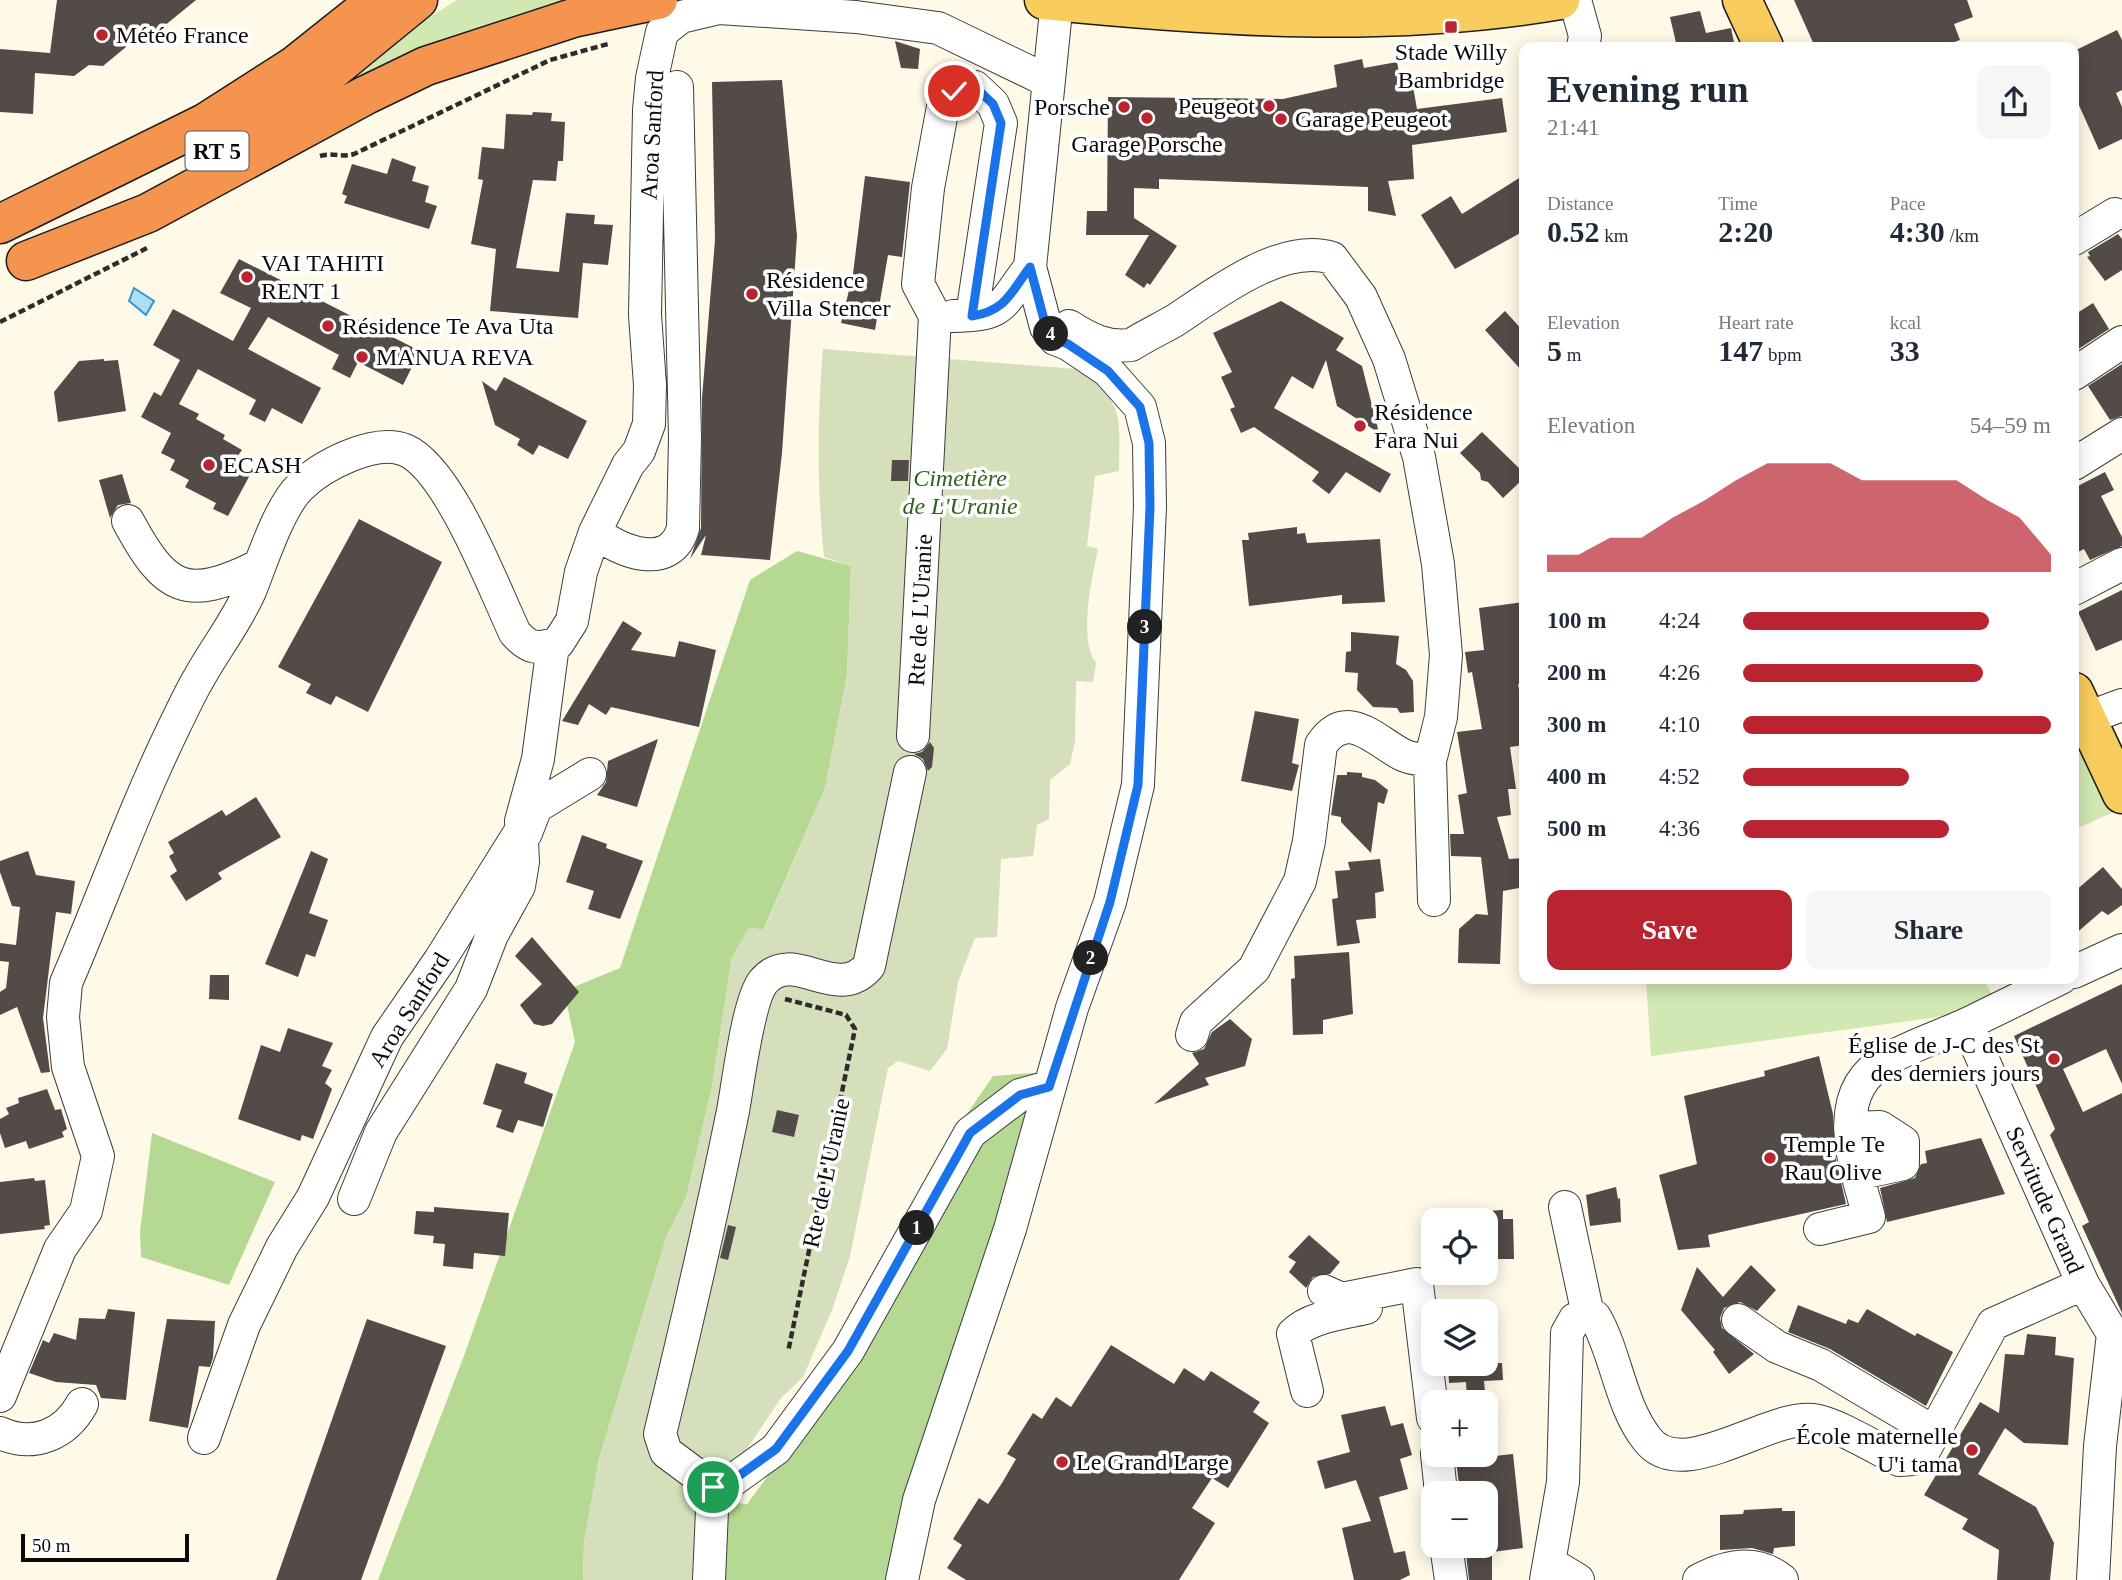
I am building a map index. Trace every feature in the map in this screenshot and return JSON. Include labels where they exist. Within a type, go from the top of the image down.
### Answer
[{"type":"highway","name":"RT 5","points":[[0,225],[205,124],[381,9]]},
{"type":"highway","name":"RT 5","points":[[13,267],[261,124],[381,9]]},
{"type":"highway","points":[[13,267],[148,213],[366,95],[426,66],[573,18],[660,16]]},
{"type":"main road","points":[[1050,1],[1436,14],[1560,0]]},
{"type":"main road","points":[[1742,0],[1762,42]]},
{"type":"main road","points":[[2080,705],[2122,794]]},
{"type":"street","points":[[1575,0],[1585,36],[1584,42]]},
{"type":"street","points":[[902,1580],[919,1500],[1010,1229],[1049,1087],[1110,902],[1138,785],[1150,507],[1149,443],[1140,407],[1108,371],[1068,344],[1055,339],[1046,327],[1030,267],[1048,80],[1050,1]]},
{"type":"street","points":[[660,16],[681,17],[719,8],[856,17],[928,26],[1048,80]]},
{"type":"street","name":"Aroa Sanford","points":[[553,645],[566,635],[595,532],[628,465],[639,451],[649,424],[650,385],[645,315],[649,110],[660,16]]},
{"type":"street","points":[[595,532],[615,548],[657,554],[669,550],[680,541],[683,528],[684,425],[677,87]]},
{"type":"street","points":[[972,316],[1001,123],[993,104],[975,87],[954,91],[944,101],[928,188],[918,284],[935,316],[972,316],[993,313],[1030,267]]},
{"type":"street","points":[[2079,236],[2115,214]]},
{"type":"street","points":[[1040,304],[1089,339],[1119,346],[1131,345],[1237,280],[1296,256],[1332,258],[1361,297],[1374,323],[1419,457],[1444,618],[1441,717],[1430,761],[1434,900]]},
{"type":"street","name":"Rte de L'Uranie","points":[[914,736],[935,316]]},
{"type":"street","points":[[2079,371],[2122,342]]},
{"type":"street","points":[[2089,463],[2122,434]]},
{"type":"street","points":[[0,1396],[60,1249],[86,1211],[98,1156],[68,1067],[63,1017],[66,983],[174,729],[198,680],[250,592],[258,566],[299,487],[348,456],[387,447],[402,449],[427,465],[461,517],[515,633],[525,645],[538,649],[553,645],[538,759],[528,789],[520,840],[523,862],[519,886],[492,935],[471,989],[381,1132],[354,1199]]},
{"type":"street","points":[[128,521],[138,543],[157,566],[178,582],[196,587],[214,586],[258,566]]},
{"type":"street","points":[[2079,586],[2122,564]]},
{"type":"street","points":[[2080,705],[2122,705]]},
{"type":"street","points":[[1192,1035],[1196,1022],[1254,969],[1300,881],[1309,841],[1321,745],[1327,736],[1337,730],[1357,727],[1406,757],[1430,761]]},
{"type":"street","points":[[713,1487],[666,1452],[660,1434],[720,1170],[745,1044],[764,981],[782,969],[845,981],[861,976],[869,966],[909,772]]},
{"type":"street","name":"Aroa Sanford","points":[[204,1438],[244,1325],[282,1247],[313,1197],[387,1037],[520,840],[536,807],[590,774]]},
{"type":"street","points":[[2079,970],[2122,950]]},
{"type":"street","points":[[1820,1229],[1869,1217],[1850,1148],[1850,1115],[1859,1085],[1885,1060],[2049,984]]},
{"type":"street","name":"Servitude Grand","points":[[1565,1207],[1588,1315],[1595,1317],[1598,1322],[1614,1371],[1645,1437],[1659,1449],[1678,1455],[1704,1453],[1783,1422],[1814,1420],[1899,1460],[1913,1459],[1925,1449],[1993,1324],[2083,1284],[1967,1024]]},
{"type":"street","points":[[713,1487],[733,1480],[776,1449],[848,1351],[970,1133],[1020,1095],[1049,1087]]},
{"type":"street","points":[[1850,1128],[1880,1127],[1903,1142],[1903,1164],[1857,1174]]},
{"type":"street","points":[[1324,1291],[1342,1299],[1417,1284],[1430,1390]]},
{"type":"street","points":[[2083,1284],[2113,1334],[2100,1446],[2093,1580]]},
{"type":"street","points":[[1307,1391],[1293,1334],[1299,1328],[1397,1301],[1419,1301]]},
{"type":"street","points":[[1578,1580],[1548,1571],[1563,1482],[1567,1333],[1575,1319],[1588,1315]]},
{"type":"street","points":[[1738,1320],[1777,1347],[1821,1365],[1934,1432]]},
{"type":"street","points":[[0,1433],[11,1438],[37,1439],[57,1433],[74,1419],[82,1404]]},
{"type":"street","points":[[709,1580],[713,1487]]},
{"type":"street","points":[[1448,1558],[1451,1580]]},
{"type":"street","points":[[1699,1580],[1719,1569],[1747,1566],[1770,1570],[1783,1580]]},
{"type":"path","points":[[314,158],[324,155],[345,158],[354,155],[550,60],[660,16]]},
{"type":"path","points":[[0,322],[158,243]]},
{"type":"path","name":"Rte de L'Uranie","points":[[764,981],[774,995],[833,1010],[846,1015],[854,1025],[854,1045],[788,1352]]},
{"type":"green space","points":[[457,0],[589,0],[305,117],[425,20]]},
{"type":"green space","name":"Cimetière de L'Uranie","points":[[823,349],[1088,370],[1100,384],[1117,416],[1119,471],[1095,476],[1087,546],[1098,549],[1087,624],[1091,653],[1096,663],[1093,682],[1076,681],[1075,742],[1070,764],[1050,780],[1049,819],[1037,825],[1033,856],[1001,859],[997,937],[975,938],[958,982],[947,1049],[930,1071],[898,1061],[888,1068],[850,1256],[832,1310],[803,1377],[781,1398],[712,1501],[706,1580],[583,1580],[584,1543],[599,1459],[667,1235],[686,1198],[712,1087],[732,957],[749,927],[764,930],[825,788],[847,676],[851,566],[824,557],[820,506]]},
{"type":"green space","points":[[797,551],[851,566],[847,676],[825,788],[763,931],[732,957],[712,1087],[686,1198],[667,1235],[599,1459],[584,1543],[583,1580],[378,1580],[465,1353],[575,1042],[564,991],[620,968],[750,580]]},
{"type":"green space","points":[[2079,712],[2122,808],[2079,828]]},
{"type":"green space","points":[[1646,984],[1986,984],[1994,998],[1961,1014],[1651,1056]]},
{"type":"green space","points":[[1056,1071],[904,1580],[706,1580],[712,1501],[747,1504],[846,1371],[962,1121],[993,1076]]},
{"type":"green space","points":[[152,1133],[275,1182],[229,1285],[141,1257],[140,1232]]},
{"type":"water","points":[[134,288],[154,301],[146,315],[129,301]]},
{"type":"building","name":"Météo France","points":[[57,0],[196,0],[142,44],[132,42],[103,66],[89,65],[74,76],[35,73],[33,114],[0,112],[0,49],[50,53]]},
{"type":"building","points":[[1794,0],[1967,0],[1973,17],[1954,24],[1960,40],[1954,42],[1813,42]]},
{"type":"building","points":[[1700,11],[1706,33],[1731,28],[1734,42],[1676,42],[1670,17]]},
{"type":"building","points":[[2117,30],[2122,40],[2122,90],[2116,93],[2122,107],[2122,139],[2099,150],[2079,105],[2079,49]]},
{"type":"building","points":[[895,41],[920,49],[918,69],[901,68]]},
{"type":"building","points":[[1362,59],[1364,68],[1397,62],[1400,78],[1411,75],[1417,109],[1502,98],[1507,132],[1412,145],[1414,179],[1388,181],[1396,216],[1368,211],[1368,187],[1159,179],[1159,189],[1134,188],[1134,218],[1177,246],[1150,285],[1147,283],[1144,288],[1125,275],[1149,235],[1086,235],[1087,211],[1107,211],[1108,97],[1283,99],[1337,87],[1334,65]]},
{"type":"building","name":"Résidence Villa Stencer","points":[[782,80],[797,236],[782,453],[770,560],[701,555],[706,535],[690,559],[701,528],[702,398],[715,240],[712,82]]},
{"type":"building","points":[[533,112],[552,113],[551,121],[565,122],[563,161],[558,161],[556,181],[533,180],[516,268],[559,272],[566,213],[595,215],[594,224],[613,225],[608,265],[583,263],[578,318],[490,311],[496,249],[471,244],[483,180],[478,179],[482,147],[504,149],[506,114],[532,115]]},
{"type":"building","points":[[392,158],[416,167],[412,181],[429,186],[425,202],[437,206],[429,229],[344,203],[347,196],[342,194],[352,164],[387,174]]},
{"type":"building","points":[[865,176],[910,182],[902,257],[888,255],[875,330],[841,323],[853,274]]},
{"type":"building","points":[[1519,178],[1519,234],[1455,269],[1421,215],[1451,196],[1462,214]]},
{"type":"building","points":[[2118,234],[2122,239],[2122,270],[2105,281],[2087,257],[2090,256],[2088,252]]},
{"type":"building","points":[[239,259],[420,351],[403,385],[358,362],[350,378],[332,369],[339,355],[268,317],[248,349],[321,388],[302,424],[272,408],[265,422],[249,414],[256,400],[198,369],[179,404],[199,414],[196,419],[225,435],[223,439],[242,450],[234,461],[251,473],[228,516],[213,509],[216,503],[185,487],[189,480],[170,470],[175,460],[161,453],[171,433],[141,417],[154,392],[161,396],[180,360],[153,345],[173,309],[233,341],[251,308],[220,293]]},
{"type":"building","points":[[1281,301],[1344,338],[1336,350],[1362,366],[1379,433],[1337,406],[1326,360],[1313,389],[1292,376],[1274,408],[1391,474],[1380,493],[1346,472],[1329,494],[1312,481],[1319,472],[1254,427],[1241,433],[1230,409],[1235,407],[1221,377],[1232,372],[1213,333]]},
{"type":"building","points":[[2093,303],[2109,329],[2079,349],[2079,312]]},
{"type":"building","points":[[1505,311],[1519,326],[1519,367],[1485,330]]},
{"type":"building","points":[[118,360],[126,411],[58,422],[54,392],[79,361]]},
{"type":"building","points":[[2122,364],[2122,416],[2110,420],[2088,386]]},
{"type":"building","points":[[504,377],[587,421],[568,459],[539,445],[533,455],[517,445],[520,439],[495,425],[482,381],[496,391]]},
{"type":"building","points":[[1482,432],[1519,468],[1519,483],[1503,498],[1488,482],[1481,480],[1480,473],[1460,453]]},
{"type":"building","points":[[892,460],[909,460],[908,481],[891,481]]},
{"type":"building","points":[[2105,472],[2114,490],[2101,496],[2122,537],[2122,546],[2090,560],[2084,549],[2079,552],[2079,485]]},
{"type":"building","points":[[122,474],[131,503],[118,505],[110,518],[99,480]]},
{"type":"building","points":[[359,519],[442,562],[368,712],[336,696],[331,705],[306,693],[311,684],[278,667]]},
{"type":"building","points":[[1297,527],[1297,534],[1305,533],[1307,543],[1380,539],[1385,602],[1342,604],[1342,595],[1249,606],[1242,540],[1249,540],[1248,533]]},
{"type":"building","points":[[2122,590],[2122,640],[2096,651],[2079,612]]},
{"type":"building","points":[[1519,603],[1519,746],[1510,747],[1516,789],[1508,789],[1511,815],[1497,817],[1509,859],[1519,858],[1519,888],[1503,891],[1500,964],[1458,963],[1459,929],[1476,914],[1488,915],[1481,857],[1451,856],[1450,834],[1464,834],[1458,795],[1467,793],[1457,732],[1482,729],[1472,672],[1468,673],[1465,652],[1484,650],[1479,608]]},
{"type":"building","points":[[623,621],[642,633],[631,650],[675,657],[679,641],[716,650],[699,727],[611,707],[606,715],[589,704],[578,725],[562,721]]},
{"type":"building","points":[[1351,632],[1399,636],[1396,664],[1406,670],[1413,681],[1414,712],[1400,713],[1397,708],[1373,707],[1357,690],[1358,673],[1345,672],[1346,652],[1351,651]]},
{"type":"building","points":[[1255,711],[1299,719],[1292,763],[1299,765],[1292,791],[1241,781]]},
{"type":"building","points":[[658,739],[637,807],[597,795],[606,782],[608,761]]},
{"type":"building","points":[[930,742],[934,748],[932,767],[928,771],[923,759],[914,754],[922,752]]},
{"type":"building","points":[[1347,772],[1362,773],[1362,777],[1375,780],[1388,790],[1384,804],[1378,802],[1371,853],[1341,822],[1341,817],[1331,815],[1337,775],[1347,775]]},
{"type":"building","points":[[256,797],[281,837],[218,873],[222,879],[186,901],[170,876],[177,871],[169,856],[174,853],[168,842],[222,810],[226,816]]},
{"type":"building","points":[[582,835],[607,844],[606,848],[643,861],[620,919],[588,909],[594,891],[566,882]]},
{"type":"building","points":[[28,851],[36,875],[75,881],[71,914],[56,912],[43,1018],[50,1072],[41,1073],[17,1007],[0,1015],[0,992],[6,988],[9,962],[0,961],[0,943],[16,945],[20,907],[12,906],[0,872],[0,861]]},
{"type":"building","points":[[311,851],[328,859],[309,913],[328,920],[315,957],[306,954],[298,977],[265,964]]},
{"type":"building","points":[[1380,859],[1384,891],[1375,893],[1376,918],[1356,920],[1360,943],[1337,946],[1332,899],[1338,898],[1335,871],[1350,870],[1348,862]]},
{"type":"building","points":[[2103,867],[2122,889],[2122,905],[2108,915],[2102,911],[2079,931],[2079,888]]},
{"type":"building","points":[[532,937],[579,992],[552,1024],[543,1026],[534,1024],[520,1005],[542,984],[515,956]]},
{"type":"building","points":[[1349,952],[1353,1014],[1323,1020],[1323,1034],[1293,1035],[1291,979],[1295,978],[1294,956]]},
{"type":"building","points":[[210,975],[229,975],[229,1000],[209,999]]},
{"type":"building","points":[[2122,984],[2122,1084],[2106,1049],[2063,1069],[2083,1112],[2122,1093],[2122,1313],[2082,1226],[2089,1222],[2050,1135],[2055,1129],[2014,1036]]},
{"type":"building","points":[[1230,1019],[1252,1039],[1245,1066],[1205,1078],[1209,1085],[1154,1104],[1199,1064],[1192,1053],[1204,1049],[1212,1032]]},
{"type":"building","points":[[288,1028],[333,1043],[322,1066],[332,1070],[325,1083],[332,1089],[313,1139],[302,1135],[300,1141],[238,1119],[261,1045],[280,1052]]},
{"type":"building","name":"Temple Te Rau Olive","points":[[1819,1056],[1833,1114],[1835,1155],[1846,1204],[1708,1235],[1710,1247],[1678,1250],[1659,1175],[1697,1164],[1684,1096],[1765,1076],[1764,1071]]},
{"type":"building","points":[[496,1063],[527,1073],[524,1083],[553,1094],[543,1127],[518,1120],[513,1133],[496,1127],[502,1110],[483,1104]]},
{"type":"building","points":[[47,1089],[55,1110],[61,1109],[67,1129],[62,1132],[64,1137],[29,1149],[26,1141],[5,1148],[0,1133],[0,1119],[9,1114],[6,1108],[19,1103],[18,1098]]},
{"type":"building","points":[[777,1110],[799,1115],[794,1137],[772,1132]]},
{"type":"building","points":[[1981,1138],[2005,1194],[1887,1222],[1880,1188],[1915,1178],[1921,1164],[1927,1163],[1925,1151]]},
{"type":"building","points":[[34,1178],[35,1181],[45,1180],[50,1225],[44,1226],[45,1229],[0,1234],[0,1182]]},
{"type":"building","points":[[1616,1187],[1618,1199],[1620,1198],[1621,1222],[1590,1226],[1586,1195]]},
{"type":"building","points":[[434,1207],[509,1213],[505,1256],[474,1253],[473,1269],[443,1266],[445,1244],[433,1243],[434,1236],[414,1234],[416,1211],[434,1212]]},
{"type":"building","points":[[1498,1210],[1503,1210],[1503,1219],[1513,1219],[1514,1259],[1498,1259]]},
{"type":"building","points":[[728,1225],[736,1227],[728,1260],[720,1258]]},
{"type":"building","points":[[1309,1235],[1340,1262],[1330,1274],[1313,1277],[1306,1288],[1289,1272],[1296,1262],[1288,1257]]},
{"type":"building","points":[[1751,1265],[1776,1290],[1757,1311],[1740,1302],[1724,1308],[1720,1318],[1722,1328],[1754,1354],[1729,1374],[1713,1352],[1715,1350],[1681,1310],[1697,1267],[1723,1297]]},
{"type":"building","points":[[1798,1305],[1846,1324],[1848,1319],[1858,1323],[1867,1309],[1915,1336],[1917,1333],[1953,1352],[1926,1406],[1830,1349],[1788,1332]]},
{"type":"building","points":[[108,1309],[135,1312],[126,1400],[101,1398],[96,1385],[56,1382],[29,1373],[43,1340],[49,1343],[54,1333],[76,1340],[79,1318],[105,1319]]},
{"type":"building","points":[[167,1319],[215,1321],[213,1358],[210,1367],[199,1366],[188,1428],[149,1421]]},
{"type":"building","points":[[367,1319],[446,1346],[361,1580],[276,1580]]},
{"type":"building","points":[[2027,1334],[2056,1337],[2055,1355],[2074,1358],[2068,1445],[2024,1443],[2005,1428],[1978,1474],[2036,1507],[2054,1543],[2050,1580],[1997,1580],[1999,1550],[1962,1529],[1968,1519],[1924,1495],[1980,1402],[1999,1413],[2005,1354],[2024,1355]]},
{"type":"building","name":"Le Grand Large","points":[[1111,1345],[1174,1384],[1184,1368],[1204,1381],[1211,1371],[1260,1402],[1253,1412],[1269,1423],[1228,1488],[1212,1478],[1192,1508],[1215,1523],[1179,1580],[966,1580],[947,1568],[962,1545],[953,1539],[979,1498],[988,1504],[1002,1483],[1016,1459],[1007,1454],[1033,1413],[1042,1419],[1056,1397],[1071,1407]]},
{"type":"building","points":[[1498,1363],[1502,1363],[1503,1380],[1484,1381],[1485,1390],[1466,1390],[1466,1382],[1449,1383],[1449,1376],[1498,1376]]},
{"type":"building","points":[[1385,1406],[1391,1426],[1403,1423],[1412,1455],[1400,1459],[1408,1489],[1379,1497],[1394,1553],[1405,1551],[1410,1575],[1400,1580],[1354,1580],[1342,1528],[1371,1521],[1356,1480],[1325,1489],[1317,1461],[1350,1452],[1341,1415]]},
{"type":"building","points":[[1513,1454],[1523,1548],[1498,1551],[1498,1481],[1459,1481],[1457,1467],[1498,1467],[1498,1456]]},
{"type":"building","points":[[1782,1508],[1782,1511],[1795,1511],[1795,1546],[1774,1548],[1773,1554],[1752,1548],[1720,1550],[1720,1515],[1743,1514],[1744,1510]]},
{"type":"building","points":[[1466,1558],[1492,1558],[1492,1580],[1469,1580]]},
{"type":"place","name":"Stade Willy Bambridge","points":[[1451,27]]},
{"type":"place","name":"Météo France","points":[[102,35]]},
{"type":"place","name":"Peugeot","points":[[1269,106]]},
{"type":"place","name":"Porsche","points":[[1124,107]]},
{"type":"place","name":"Garage Porsche","points":[[1147,118]]},
{"type":"place","name":"Garage Peugeot","points":[[1281,119]]},
{"type":"place","name":"VAI TAHITI RENT 1","points":[[247,277]]},
{"type":"place","name":"Résidence Villa Stencer","points":[[752,294]]},
{"type":"place","name":"Résidence Te Ava Uta","points":[[328,326]]},
{"type":"place","name":"MANUA REVA","points":[[362,357]]},
{"type":"place","name":"Résidence Fara Nui","points":[[1360,426]]},
{"type":"place","name":"ECASH","points":[[209,465]]},
{"type":"place","name":"Église de J-C des St des derniers jours","points":[[2054,1059]]},
{"type":"place","name":"Temple Te Rau Olive","points":[[1770,1158]]},
{"type":"place","name":"École maternelle U'i tama","points":[[1972,1450]]},
{"type":"place","name":"Le Grand Large","points":[[1062,1462]]},
{"type":"route","points":[[713,1487],[733,1480],[776,1449],[848,1351],[970,1133],[1020,1095],[1037,1087],[1049,1087],[1072,1008],[1110,902],[1138,785],[1150,507],[1149,443],[1140,407],[1108,371],[1088,356],[1055,339],[1046,327],[1035,277],[1030,267],[993,313],[972,316],[1001,123],[993,104],[975,87],[954,91]]}]
